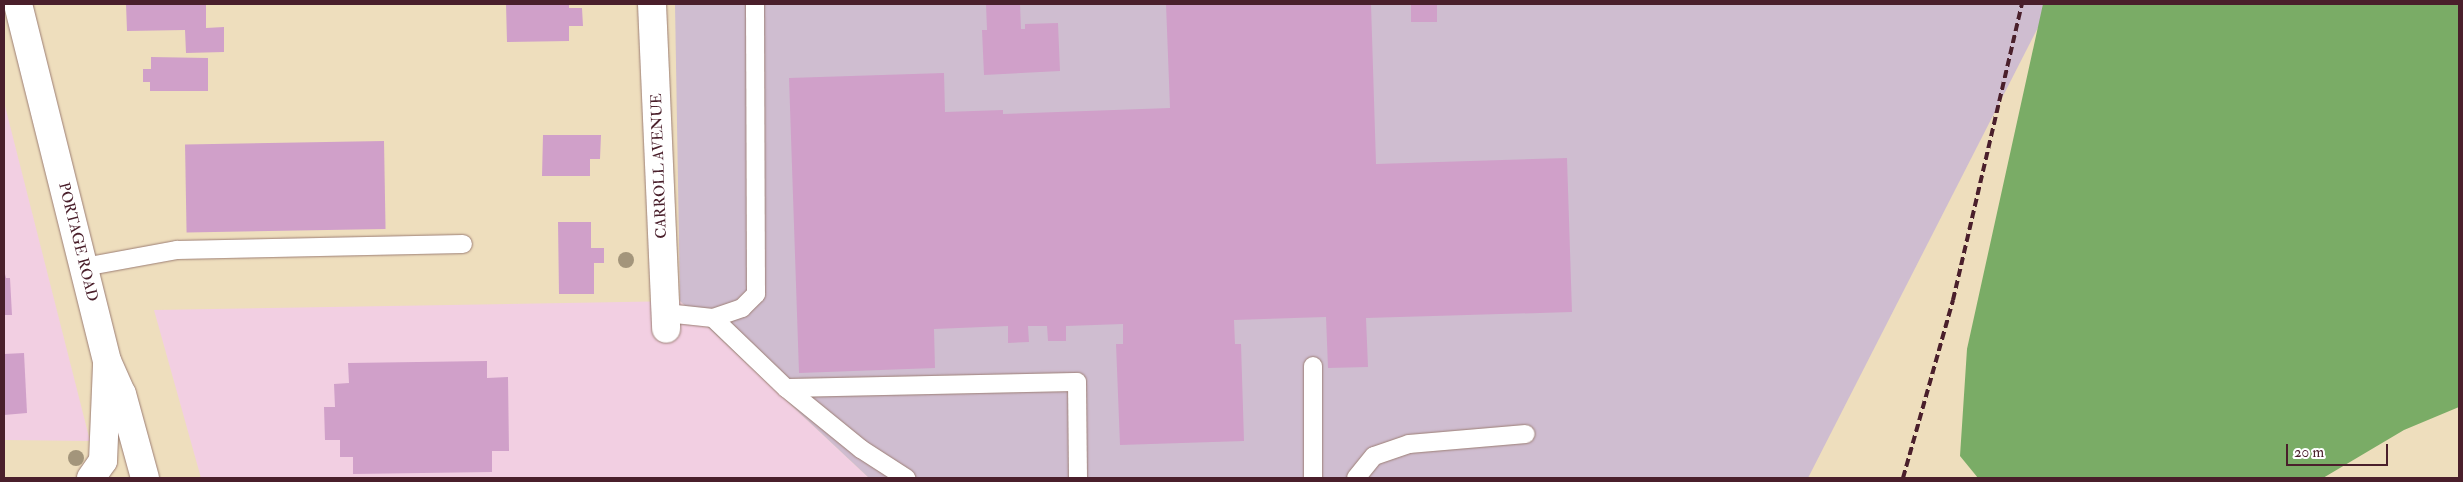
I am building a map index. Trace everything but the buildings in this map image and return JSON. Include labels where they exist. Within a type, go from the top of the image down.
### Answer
[{"type":"main road","name":"PORTAGE ROAD","points":[[18,4],[107,360],[122,394],[145,478]]},
{"type":"main road","name":"CARROLL AVENUE","points":[[652,4],[666,321]]},
{"type":"main road","points":[[91,478],[103,461],[107,360]]},
{"type":"lane","points":[[666,321],[713,318],[742,308],[756,294],[754,4]]},
{"type":"lane","points":[[84,267],[177,250],[463,244]]},
{"type":"lane","points":[[713,318],[786,388],[861,449],[906,478]]},
{"type":"lane","points":[[1313,366],[1313,478]]},
{"type":"lane","points":[[786,388],[1077,382],[1078,478]]},
{"type":"lane","points":[[1356,478],[1374,456],[1409,444],[1526,434]]},
{"type":"shaded area","points":[[675,4],[2050,4],[1808,478],[869,478],[680,301]]},
{"type":"shaded area","points":[[4,102],[90,441],[4,440]]},
{"type":"shaded area","points":[[680,301],[869,478],[201,478],[154,310]]},
{"type":"green space","points":[[2043,4],[2459,4],[2459,407],[2404,430],[2323,478],[1978,478],[1960,456],[1967,349]]},
{"type":"railway","points":[[1903,478],[1953,300],[2022,4]]}]
